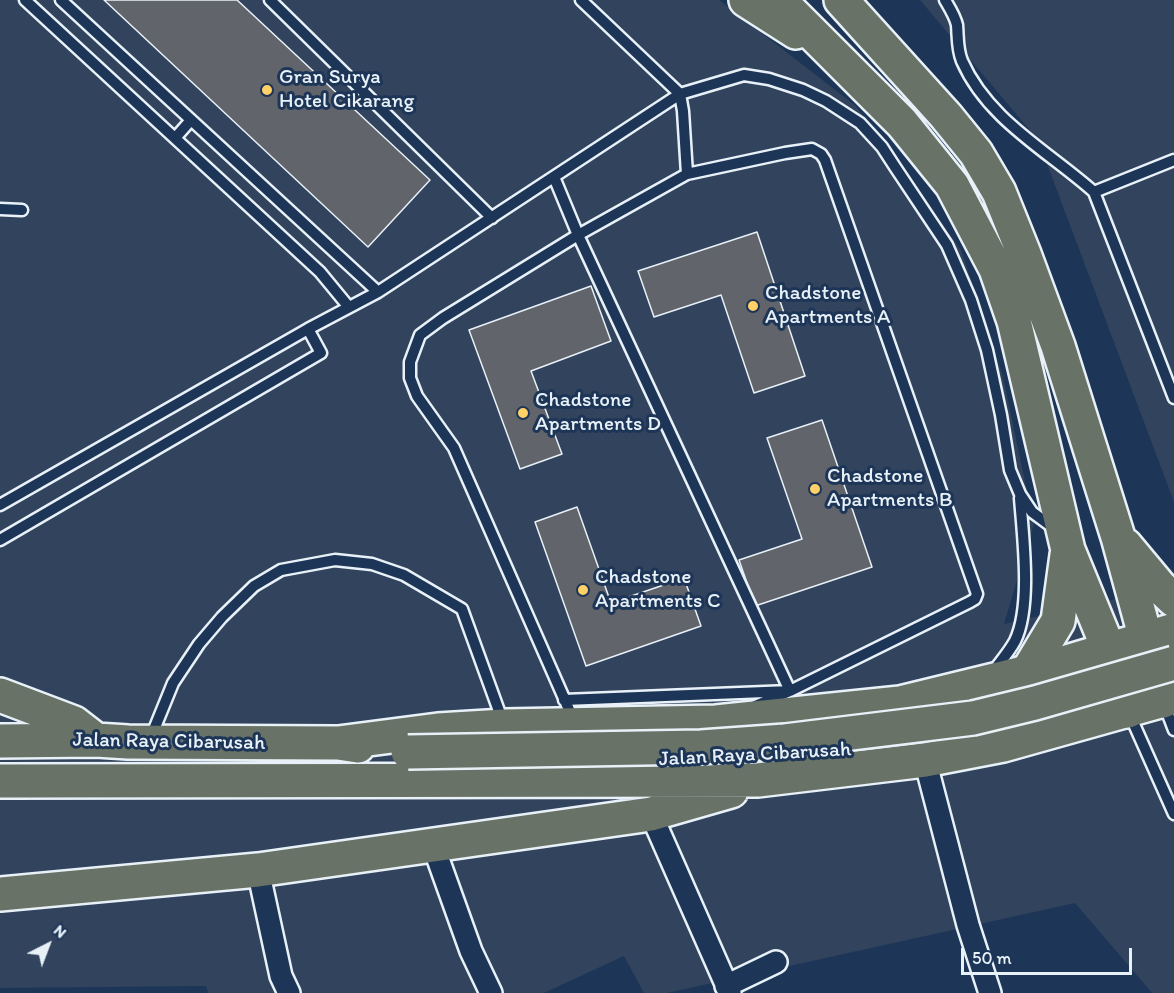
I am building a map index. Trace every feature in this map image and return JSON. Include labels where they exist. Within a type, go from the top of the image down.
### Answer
[{"type":"main road","points":[[746,0],[770,17],[831,52]]},
{"type":"main road","points":[[779,0],[902,123],[952,185],[996,269],[1014,321],[1066,543],[1109,650],[1128,711]]},
{"type":"main road","points":[[841,0],[946,116],[976,153],[999,192],[1058,346],[1118,537],[1165,641],[1172,698]]},
{"type":"main road","points":[[1118,537],[1174,600]]},
{"type":"main road","points":[[1028,671],[1058,621],[1066,543]]},
{"type":"main road","name":"Jalan Raya Cibarusah","points":[[0,741],[338,743],[438,730],[504,726],[570,712],[716,722],[900,703],[1109,650],[1165,641]]},
{"type":"main road","name":"Jalan Raya Cibarusah","points":[[330,780],[410,758],[700,747],[785,741],[972,718],[1035,704],[1165,641]]},
{"type":"main road","points":[[1060,664],[1077,674],[1086,691],[1085,710],[1075,726]]},
{"type":"main road","points":[[0,696],[74,723],[96,740]]},
{"type":"main road","name":"Jalan Raya Cibarusah","points":[[0,781],[758,780],[925,760],[1003,745],[1172,698]]},
{"type":"main road","name":"Jalan Raya Cibarusah","points":[[338,743],[410,758],[729,759],[832,754],[960,737],[1044,717],[1172,698]]},
{"type":"main road","points":[[0,894],[258,870],[651,813],[709,798],[758,780]]},
{"type":"street","points":[[925,760],[968,925],[990,993]]},
{"type":"street","points":[[651,813],[728,990],[776,962]]},
{"type":"street","points":[[433,845],[471,951],[491,993]]},
{"type":"street","points":[[258,870],[281,976],[289,993]]},
{"type":"lane","points":[[62,0],[378,292]]},
{"type":"lane","points":[[270,0],[492,218]]},
{"type":"lane","points":[[581,0],[680,94],[687,174]]},
{"type":"lane","points":[[945,0],[957,22],[957,40],[962,60],[998,115],[1016,132],[1068,169],[1094,192],[1174,398]]},
{"type":"lane","points":[[32,2],[320,272],[348,306]]},
{"type":"lane","points":[[0,505],[348,306],[378,292],[680,94],[744,75],[769,79],[803,90],[826,101],[860,123],[882,147],[946,244],[958,268],[987,350],[1010,470],[1020,494],[1032,512],[1066,543]]},
{"type":"lane","points":[[176,137],[191,120]]},
{"type":"lane","points":[[716,722],[790,691],[975,599],[976,588],[825,159],[812,149],[687,174],[578,235],[443,318],[420,335],[410,362],[410,378],[417,396],[454,448],[570,712],[790,691]]},
{"type":"lane","points":[[1094,192],[1174,160]]},
{"type":"lane","points":[[554,177],[578,235],[790,691]]},
{"type":"lane","points":[[0,209],[22,210]]},
{"type":"lane","points":[[0,540],[321,353],[308,329]]},
{"type":"lane","points":[[986,682],[1014,642],[1024,609],[1024,539],[1020,494]]},
{"type":"lane","points":[[149,742],[173,683],[199,644],[222,617],[255,586],[281,570],[335,560],[372,564],[404,575],[462,609],[504,726]]},
{"type":"lane","points":[[1128,711],[1174,814]]},
{"type":"shaded area","points":[[0,0],[719,0],[856,106],[961,250],[1003,377],[1034,524],[1004,624],[1174,586],[1174,993],[1152,993],[1075,903],[667,993],[644,993],[624,956],[544,993],[208,993],[206,986],[0,988]]},
{"type":"shaded area","points":[[920,0],[1174,0],[1174,502],[1038,140]]},
{"type":"building","name":"Gran Surya Hotel Cikarang","points":[[104,0],[237,0],[430,180],[368,247]]},
{"type":"building","name":"Chadstone Apartments A","points":[[757,232],[805,376],[754,393],[721,295],[654,317],[638,271]]},
{"type":"building","name":"Chadstone Apartments D","points":[[591,286],[611,341],[531,371],[562,454],[520,469],[469,330]]},
{"type":"building","name":"Chadstone Apartments B","points":[[822,420],[872,567],[755,606],[739,560],[802,539],[767,438]]},
{"type":"building","name":"Chadstone Apartments C","points":[[577,507],[611,603],[684,578],[701,626],[586,666],[535,522]]},
{"type":"place","name":"Gran Surya Hotel Cikarang","points":[[267,90]]},
{"type":"place","name":"Chadstone Apartments A","points":[[753,306]]},
{"type":"place","name":"Chadstone Apartments D","points":[[523,413]]},
{"type":"place","name":"Chadstone Apartments B","points":[[815,489]]},
{"type":"place","name":"Chadstone Apartments C","points":[[583,590]]}]
